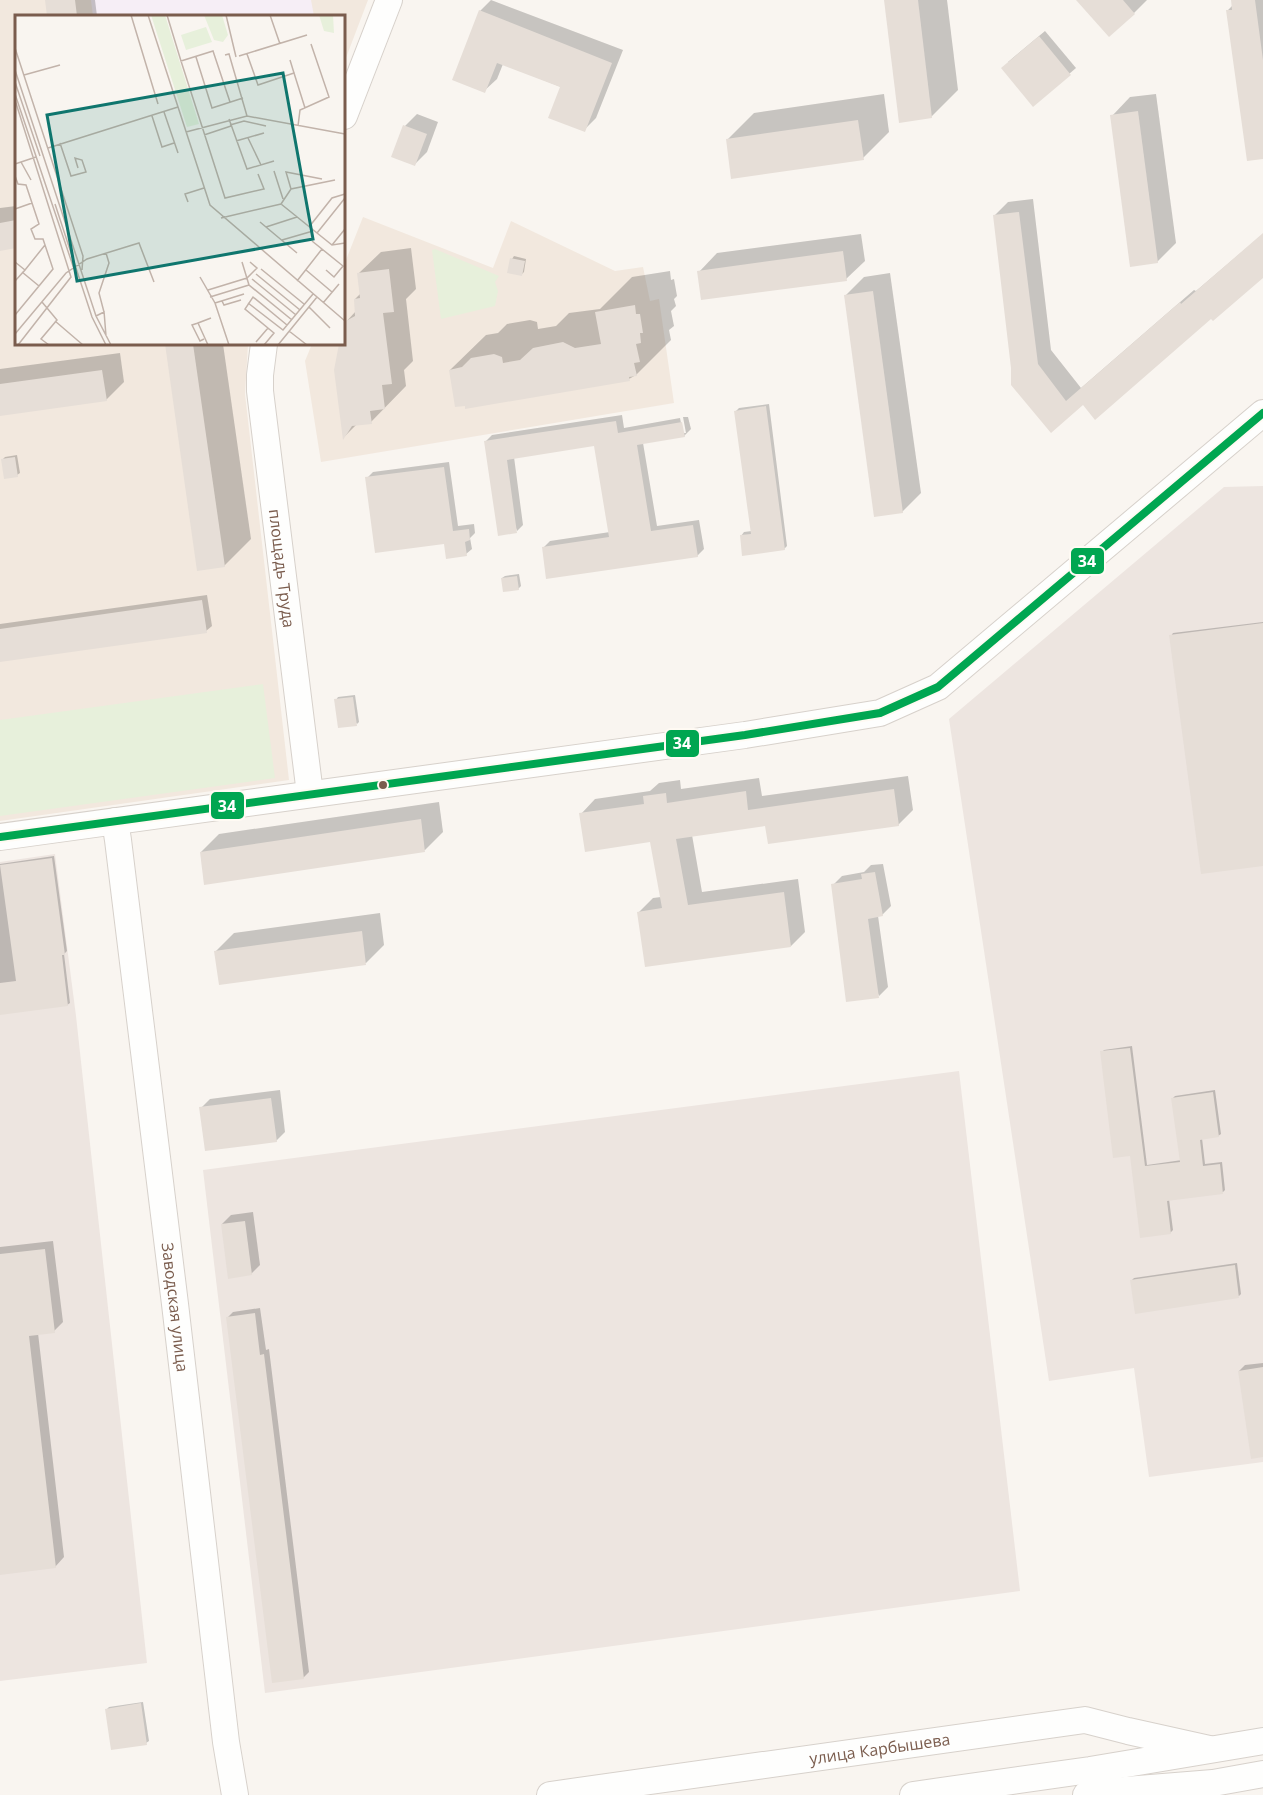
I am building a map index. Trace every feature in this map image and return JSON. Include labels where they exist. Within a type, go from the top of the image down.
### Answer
[{"type":"street","points":[[345,113],[389,0]]},
{"type":"street","name":"площадь Труда","points":[[264,345],[260,391],[310,794]]},
{"type":"street","points":[[0,837],[745,735],[880,712],[938,687],[1263,413]]},
{"type":"street","name":"Заводская улица","points":[[115,821],[174,1293],[226,1742],[235,1795]]},
{"type":"street","name":"улица Карбышева","points":[[549,1795],[1085,1720],[1209,1749]]},
{"type":"street","name":"улица Карбышева","points":[[913,1795],[1263,1741]]},
{"type":"street","points":[[1137,1762],[1147,1792]]},
{"type":"street","points":[[1086,1795],[1202,1789],[1263,1774]]},
{"type":"shaded area","points":[[0,0],[368,0],[345,60],[345,15],[15,15],[15,345],[248,345],[245,394],[289,780],[0,821]]},
{"type":"shaded area","points":[[91,0],[311,0],[314,15],[93,15]]},
{"type":"shaded area","points":[[363,217],[493,268],[511,221],[615,271],[643,267],[650,301],[659,299],[674,403],[321,462],[305,361],[312,345],[345,345],[345,262]]},
{"type":"shaded area","points":[[1263,486],[1263,1462],[1149,1477],[1134,1368],[1049,1381],[949,719],[1224,487]]},
{"type":"shaded area","points":[[55,854],[76,1016],[147,1663],[0,1681],[0,862]]},
{"type":"shaded area","points":[[959,1071],[1020,1591],[265,1693],[203,1170]]},
{"type":"green space","points":[[435,249],[499,276],[495,282],[498,291],[495,306],[441,319],[432,250]]},
{"type":"green space","points":[[263,684],[275,778],[0,816],[0,720]]},
{"type":"building","points":[[45,0],[75,0],[77,15],[47,15]]},
{"type":"building","points":[[884,0],[918,0],[932,118],[899,123]]},
{"type":"building","points":[[1076,0],[1123,0],[1135,14],[1109,37]]},
{"type":"building","points":[[1231,0],[1255,0],[1263,60],[1263,159],[1247,161],[1226,10],[1232,10]]},
{"type":"building","points":[[479,10],[612,63],[585,132],[548,118],[560,87],[497,63],[485,93],[452,80]]},
{"type":"building","points":[[1039,36],[1071,75],[1033,107],[1001,68]]},
{"type":"building","points":[[1138,111],[1158,263],[1130,267],[1110,115]]},
{"type":"building","points":[[858,120],[864,160],[731,179],[726,139]]},
{"type":"building","points":[[403,125],[427,134],[415,166],[391,157]]},
{"type":"building","points":[[1019,212],[1038,364],[1066,401],[1263,233],[1263,278],[1213,321],[1211,319],[1095,420],[1083,405],[1051,433],[1011,385],[993,215]]},
{"type":"building","points":[[15,220],[15,248],[0,251],[0,223]]},
{"type":"building","points":[[843,251],[847,281],[701,300],[697,271]]},
{"type":"building","points":[[510,258],[525,261],[522,276],[507,273]]},
{"type":"building","points":[[389,269],[394,312],[383,313],[392,384],[382,385],[385,409],[370,411],[372,424],[352,426],[343,440],[334,370],[339,345],[345,345],[345,321],[355,316],[354,299],[360,298],[357,273]]},
{"type":"building","points":[[873,291],[903,513],[874,517],[844,295]]},
{"type":"building","points":[[635,305],[636,314],[640,314],[643,333],[640,333],[641,343],[636,344],[640,362],[634,363],[637,376],[629,377],[630,381],[465,409],[465,406],[455,407],[449,370],[462,367],[471,358],[494,354],[502,357],[503,363],[520,360],[533,348],[563,342],[575,348],[601,344],[595,312]]},
{"type":"building","points":[[165,345],[193,345],[225,567],[197,571]]},
{"type":"building","points":[[102,370],[107,401],[0,416],[0,384]]},
{"type":"building","points":[[766,406],[785,550],[742,556],[740,535],[751,534],[734,411]]},
{"type":"building","points":[[616,421],[618,433],[682,422],[685,437],[637,445],[651,531],[693,525],[698,557],[546,579],[542,547],[609,537],[594,446],[507,460],[517,533],[498,536],[484,441]]},
{"type":"building","points":[[15,457],[18,477],[4,479],[1,459]]},
{"type":"building","points":[[444,467],[453,531],[469,529],[470,540],[465,542],[467,556],[446,559],[444,544],[375,553],[365,477]]},
{"type":"building","points":[[517,576],[519,590],[503,592],[501,578]]},
{"type":"building","points":[[202,600],[207,633],[0,662],[0,629]]},
{"type":"building","points":[[1263,623],[1263,866],[1201,874],[1169,635]]},
{"type":"building","points":[[353,697],[357,726],[338,728],[334,699]]},
{"type":"building","points":[[894,789],[899,826],[768,844],[765,826],[676,839],[688,905],[784,892],[791,947],[645,967],[637,912],[662,908],[650,842],[585,852],[579,813],[644,804],[643,796],[666,793],[667,803],[746,791],[748,810]]},
{"type":"building","points":[[421,819],[425,852],[204,885],[200,852]]},
{"type":"building","points":[[52,858],[65,955],[62,955],[68,1006],[0,1015],[0,983],[16,981],[0,865]]},
{"type":"building","points":[[875,872],[883,916],[868,919],[879,998],[846,1002],[831,884],[862,879],[861,874]]},
{"type":"building","points":[[362,931],[366,965],[219,985],[214,951]]},
{"type":"building","points":[[1130,1048],[1145,1166],[1180,1162],[1171,1098],[1213,1092],[1219,1137],[1200,1140],[1203,1166],[1220,1164],[1223,1194],[1167,1201],[1171,1234],[1140,1238],[1130,1156],[1113,1158],[1100,1051]]},
{"type":"building","points":[[271,1098],[277,1142],[205,1151],[199,1107]]},
{"type":"building","points":[[245,1221],[252,1275],[228,1279],[221,1224]]},
{"type":"building","points":[[45,1249],[55,1333],[29,1336],[56,1568],[0,1575],[0,1254]]},
{"type":"building","points":[[1235,1265],[1239,1298],[1135,1314],[1130,1280]]},
{"type":"building","points":[[255,1313],[260,1355],[264,1354],[304,1679],[272,1683],[226,1317]]},
{"type":"building","points":[[1263,1367],[1263,1457],[1251,1459],[1238,1371]]},
{"type":"building","points":[[141,1703],[147,1745],[111,1750],[105,1709]]},
{"type":"transit line","name":"34","points":[[0,837],[745,735],[880,713],[938,687],[1263,413]]}]
